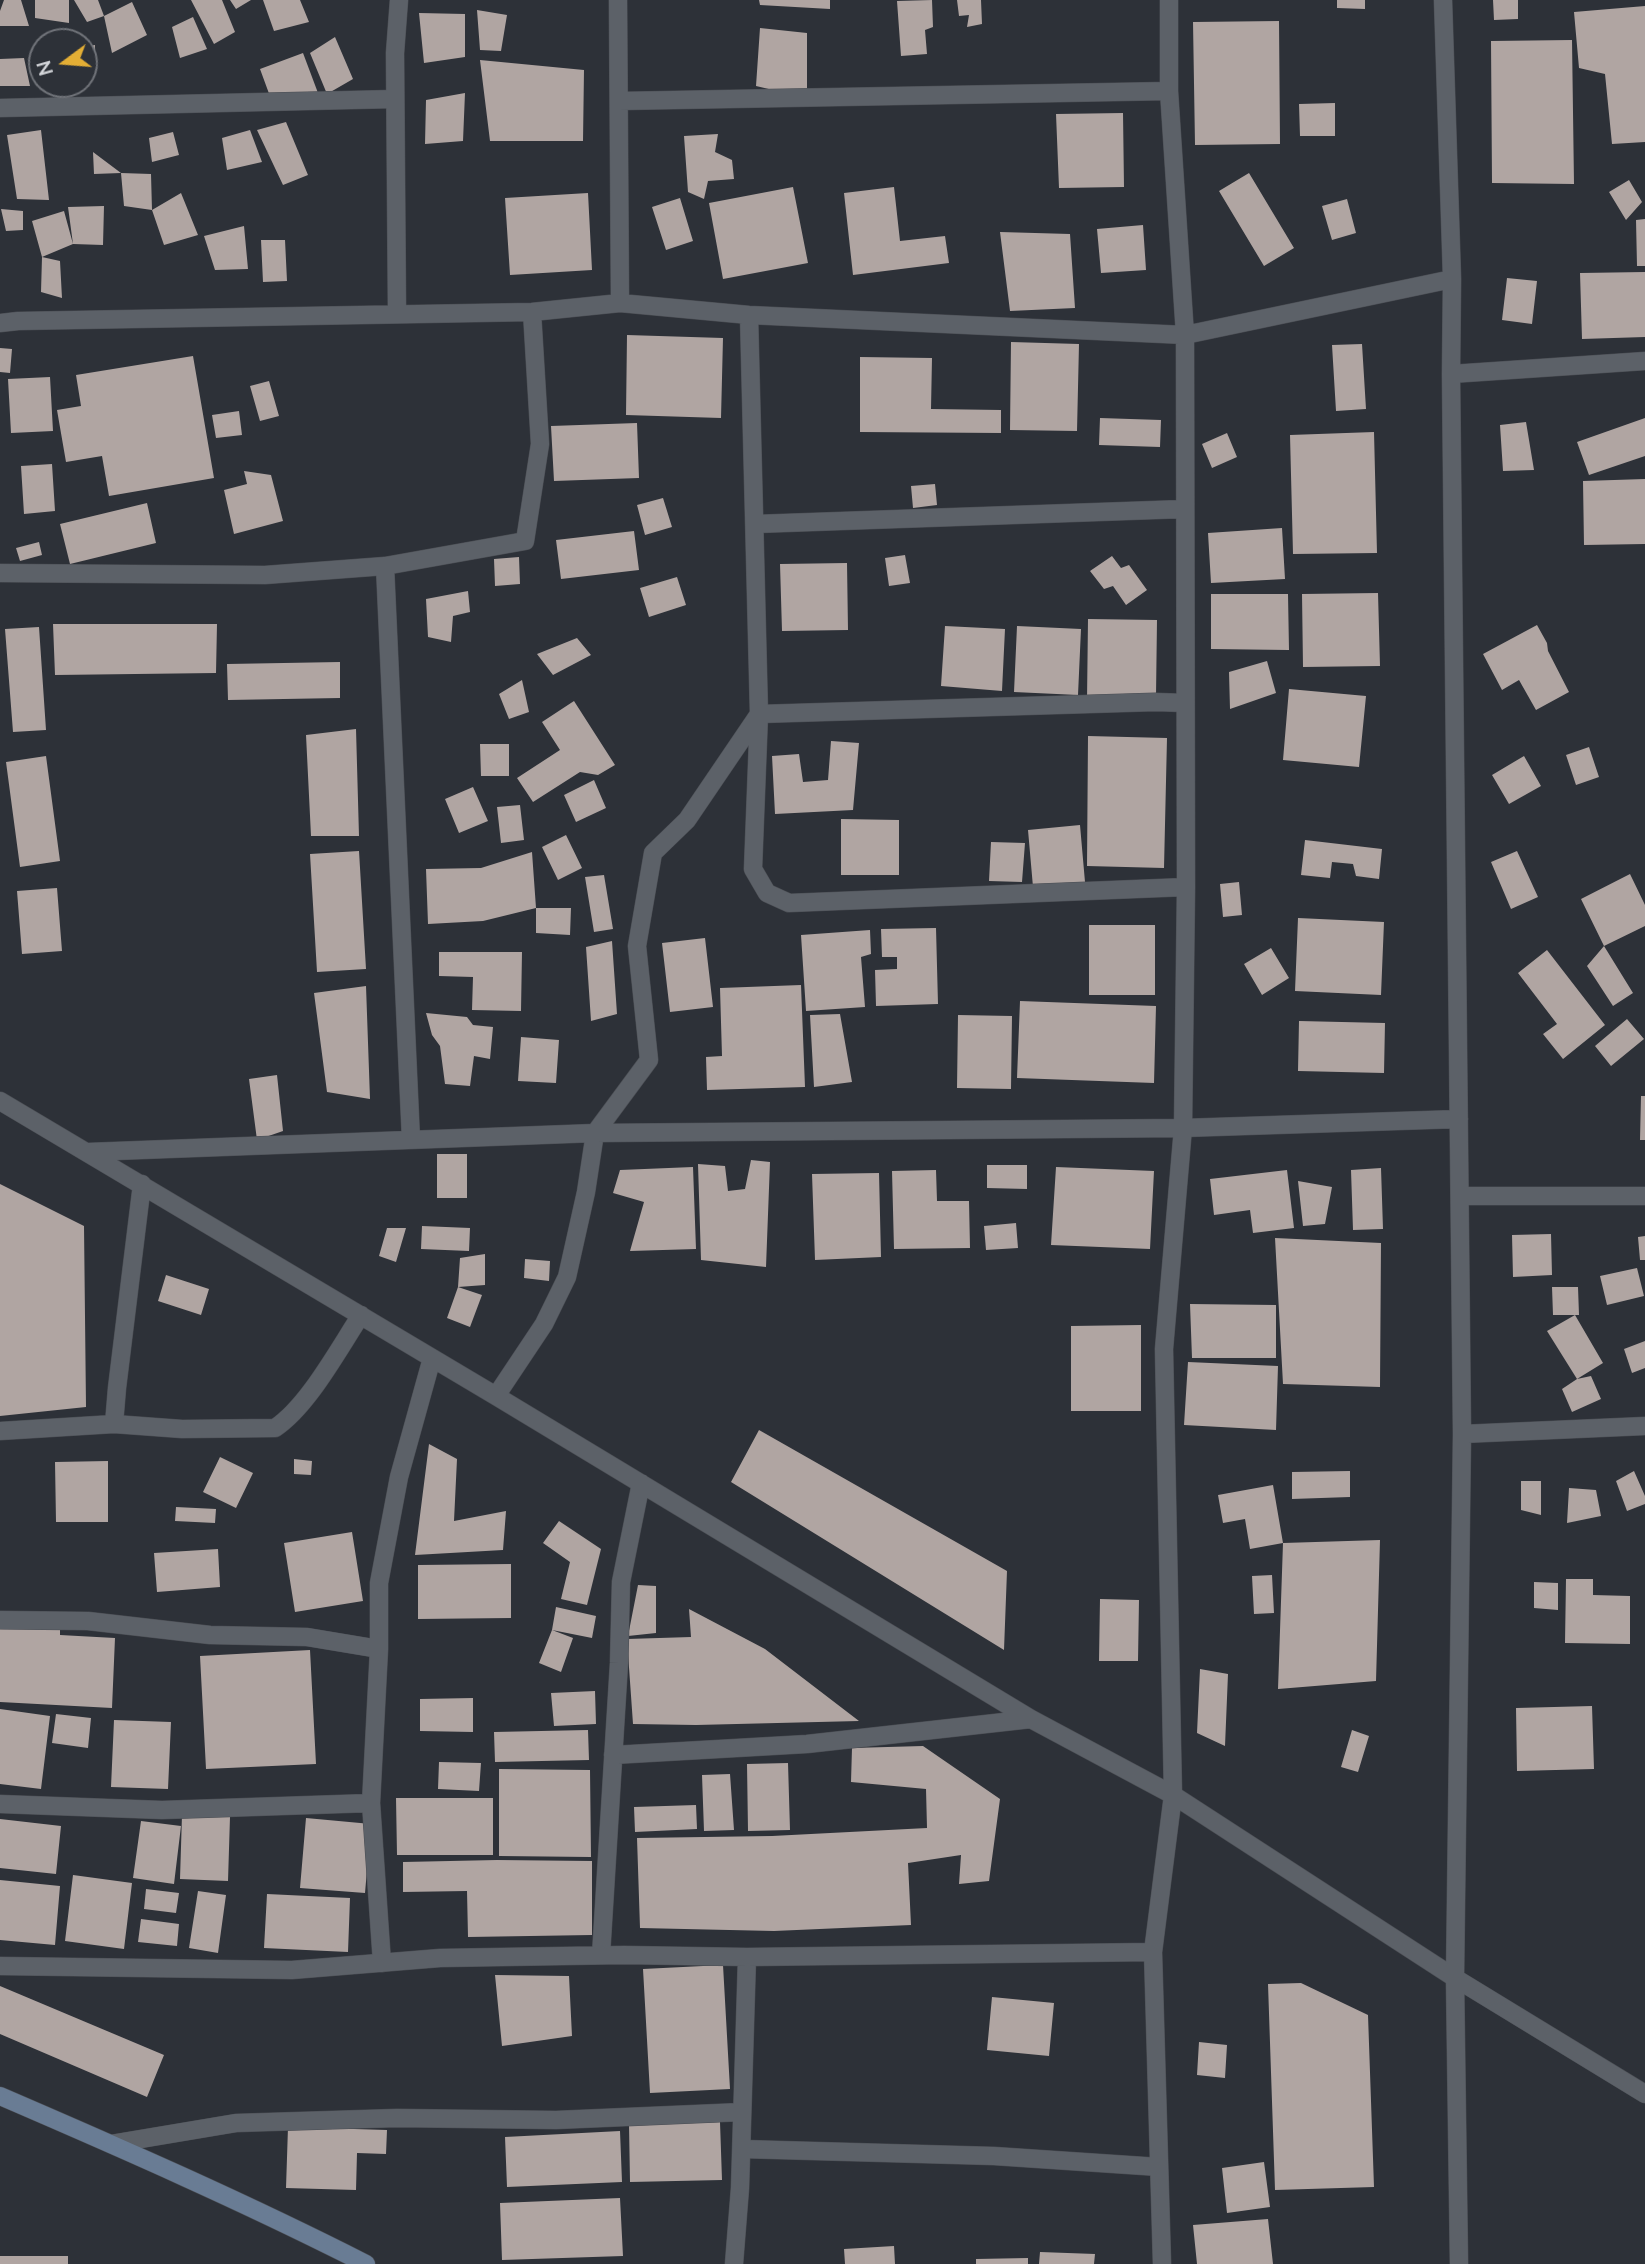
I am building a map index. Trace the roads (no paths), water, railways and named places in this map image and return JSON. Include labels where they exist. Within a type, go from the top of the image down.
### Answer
[{"type":"street","points":[[397,313],[395,53],[398,0]]},
{"type":"street","points":[[618,0],[620,303]]},
{"type":"street","points":[[1161,2264],[1153,1952],[1173,1795],[1164,1349],[1183,1128],[1186,887],[1185,335],[1169,91],[1169,0]]},
{"type":"street","points":[[1443,0],[1452,279],[1462,1434],[1455,1978],[1459,2264]]},
{"type":"street","points":[[619,101],[1169,91]]},
{"type":"street","points":[[0,108],[395,99]]},
{"type":"street","points":[[0,323],[532,312],[620,303],[749,315],[1185,335],[1452,279]]},
{"type":"street","points":[[0,573],[265,575],[385,566],[525,541],[540,444],[532,312]]},
{"type":"street","points":[[749,315],[759,714],[753,869],[767,893],[789,903],[1186,887]]},
{"type":"street","points":[[1451,374],[1645,361]]},
{"type":"street","points":[[755,524],[1184,509]]},
{"type":"street","points":[[385,566],[411,1140]]},
{"type":"street","points":[[759,714],[1142,702],[1185,703]]},
{"type":"street","points":[[496,1396],[544,1324],[567,1277],[586,1192],[595,1133],[649,1060],[637,946],[653,853],[687,820],[759,714]]},
{"type":"street","points":[[0,1101],[1031,1718],[1173,1795],[1455,1978],[1645,2094]]},
{"type":"street","points":[[88,1152],[595,1133],[1183,1128],[1459,1119]]},
{"type":"street","points":[[114,1424],[142,1184]]},
{"type":"street","points":[[1460,1196],[1645,1196]]},
{"type":"street","points":[[0,1431],[114,1424],[182,1429],[275,1429],[300,1406],[361,1315]]},
{"type":"street","points":[[382,1963],[371,1804],[379,1649],[379,1583],[399,1477],[432,1358]]},
{"type":"street","points":[[1462,1434],[1645,1426]]},
{"type":"street","points":[[601,1955],[619,1663],[621,1582],[641,1483]]},
{"type":"street","points":[[0,1620],[88,1621],[210,1635],[307,1637],[379,1649]]},
{"type":"street","points":[[613,1755],[807,1744],[1031,1718]]},
{"type":"street","points":[[0,1804],[162,1810],[371,1804]]},
{"type":"street","points":[[0,1966],[292,1970],[440,1958],[1153,1952]]},
{"type":"street","points":[[734,2264],[742,2149],[747,1957]]},
{"type":"street","points":[[0,2096],[275,2218],[366,2264]]},
{"type":"street","points":[[111,2144],[236,2123],[397,2118],[556,2120],[742,2112]]},
{"type":"street","points":[[742,2149],[994,2156],[1159,2167]]}]
